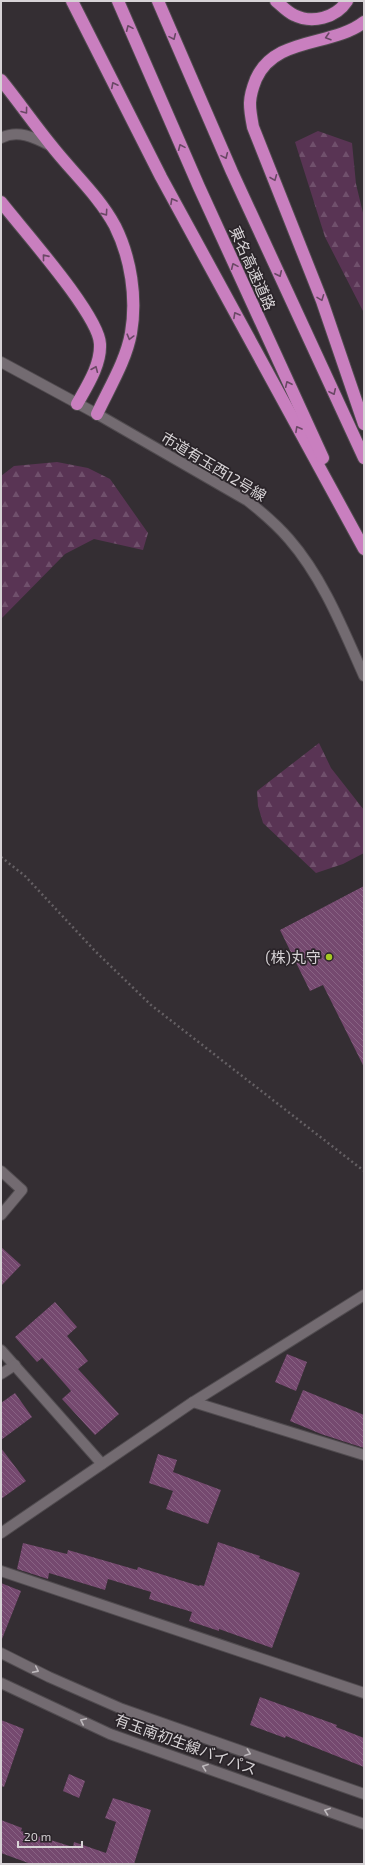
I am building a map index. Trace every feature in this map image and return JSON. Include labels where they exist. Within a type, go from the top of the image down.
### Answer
[{"type":"highway","points":[[72,1],[160,177],[364,548]]},
{"type":"highway","name":"東名高速道路","points":[[118,1],[198,187],[364,548]]},
{"type":"highway","name":"東名高速道路","points":[[158,1],[236,179],[364,458]]},
{"type":"highway","points":[[276,1],[293,14],[305,18],[320,18],[334,15],[347,1]]},
{"type":"highway","points":[[364,22],[342,33],[294,47],[274,56],[260,71],[248,105],[253,127],[322,301],[364,424]]},
{"type":"highway","points":[[1,80],[51,146],[91,193],[114,226],[125,252],[135,306],[131,334],[123,359],[97,414]]},
{"type":"highway","points":[[1,202],[80,302],[92,322],[101,343],[99,359],[78,404]]},
{"type":"street","points":[[1,138],[8,134],[27,135],[51,146]]},
{"type":"street","name":"市道有玉西12号線","points":[[1,362],[97,414],[248,501],[268,517],[289,539],[306,562],[341,626],[364,676]]},
{"type":"street","points":[[1,1171],[22,1190],[1,1215]]},
{"type":"street","points":[[1,1533],[193,1402],[364,1295]]},
{"type":"street","points":[[1,1350],[102,1464]]},
{"type":"street","points":[[1,1374],[15,1365]]},
{"type":"street","points":[[193,1402],[364,1454]]},
{"type":"street","points":[[1,1571],[364,1693]]},
{"type":"street","name":"有玉南初生線バイパス","points":[[1,1653],[49,1677],[122,1709],[364,1794]]},
{"type":"street","name":"有玉南初生線バイパス","points":[[1,1683],[110,1734],[364,1824]]},
{"type":"path","points":[[1,857],[25,876],[96,952],[151,1005],[364,1171]]},
{"type":"green space","points":[[318,131],[352,143],[356,184],[364,217],[364,313],[325,237],[295,142]]},
{"type":"green space","points":[[57,462],[88,468],[110,479],[148,533],[143,550],[94,539],[65,554],[1,619],[1,476],[14,466]]},
{"type":"green space","points":[[319,743],[331,768],[364,810],[364,853],[343,864],[316,873],[263,823],[258,806],[257,791]]},
{"type":"building","name":"(株)丸守","points":[[364,886],[364,1067],[323,985],[310,991],[280,930]]},
{"type":"building","points":[[1,1247],[21,1265],[1,1286]]},
{"type":"building","points":[[55,1302],[77,1327],[67,1336],[88,1361],[78,1369],[119,1414],[95,1435],[62,1399],[71,1391],[42,1358],[37,1362],[15,1337]]},
{"type":"building","points":[[287,1354],[307,1362],[296,1391],[275,1382]]},
{"type":"building","points":[[303,1390],[364,1415],[364,1448],[321,1434],[290,1421]]},
{"type":"building","points":[[15,1393],[32,1417],[1,1440],[1,1403]]},
{"type":"building","points":[[1,1448],[26,1481],[1,1499]]},
{"type":"building","points":[[158,1454],[177,1460],[173,1472],[221,1490],[208,1524],[166,1509],[173,1491],[149,1483]]},
{"type":"building","points":[[218,1542],[260,1556],[259,1558],[300,1573],[272,1648],[219,1629],[219,1631],[189,1621],[192,1612],[149,1599],[151,1592],[108,1579],[105,1590],[49,1573],[48,1579],[17,1569],[23,1543],[67,1554],[68,1550],[137,1570],[138,1567],[199,1586],[204,1586]]},
{"type":"building","points":[[1,1583],[21,1591],[2,1639],[1,1639]]},
{"type":"building","points":[[260,1697],[337,1725],[336,1727],[364,1738],[364,1767],[286,1736],[285,1738],[250,1725]]},
{"type":"building","points":[[1,1720],[24,1729],[4,1787],[1,1786]]},
{"type":"building","points":[[69,1774],[85,1781],[79,1798],[63,1791]]},
{"type":"building","points":[[113,1798],[151,1810],[134,1864],[31,1864],[1,1853],[1,1820],[22,1828],[21,1831],[73,1847],[74,1842],[106,1853],[116,1822],[105,1818]]},
{"type":"place","name":"(株)丸守","points":[[329,957]]}]
